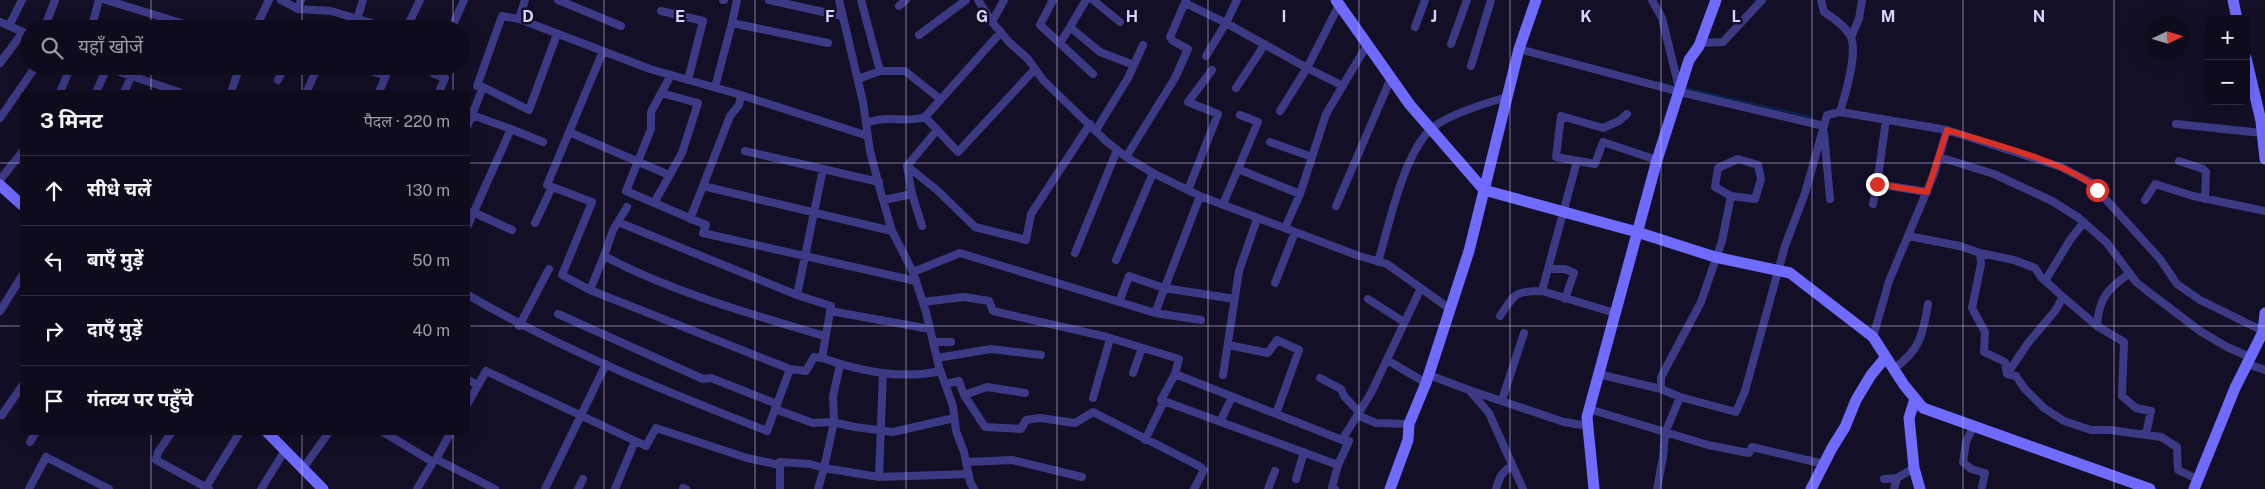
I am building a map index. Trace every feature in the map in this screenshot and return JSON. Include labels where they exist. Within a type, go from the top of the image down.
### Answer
[{"type":"street","points":[[9,26],[22,0]]},
{"type":"street","points":[[47,20],[55,0]]},
{"type":"street","points":[[95,20],[99,0]]},
{"type":"street","points":[[106,0],[171,20]]},
{"type":"street","points":[[259,20],[269,0]]},
{"type":"street","points":[[281,0],[298,9],[331,11],[362,20]]},
{"type":"street","points":[[298,9],[301,0]]},
{"type":"street","points":[[359,13],[363,0]]},
{"type":"street","points":[[410,20],[420,0]]},
{"type":"street","points":[[455,20],[464,0]]},
{"type":"street","points":[[519,19],[525,0]]},
{"type":"street","points":[[558,0],[622,26]]},
{"type":"street","points":[[714,87],[737,0]]},
{"type":"street","points":[[769,0],[842,16]]},
{"type":"street","points":[[839,0],[858,79],[868,136],[892,231],[913,272],[923,302],[940,371],[974,489]]},
{"type":"street","points":[[861,0],[880,71]]},
{"type":"street","points":[[898,6],[906,0]]},
{"type":"street","points":[[919,35],[966,0]]},
{"type":"street","points":[[978,0],[992,22],[1043,80],[1126,157],[1153,173],[1200,196],[1258,219],[1387,264],[1450,309]]},
{"type":"street","points":[[992,22],[1004,0]]},
{"type":"street","points":[[1053,0],[1040,25],[1093,74]]},
{"type":"street","points":[[1060,43],[1086,0]]},
{"type":"street","points":[[1093,0],[1120,22]]},
{"type":"street","points":[[1206,56],[1237,0]]},
{"type":"street","points":[[1415,27],[1424,0]]},
{"type":"street","points":[[1451,44],[1467,0]]},
{"type":"street","points":[[1471,66],[1491,0]]},
{"type":"street","points":[[1652,0],[1662,18],[1680,89]]},
{"type":"street","points":[[1594,489],[1588,426],[1589,410],[1657,160],[1689,60],[1700,43],[1716,0]]},
{"type":"street","points":[[1700,43],[1723,42],[1762,0]]},
{"type":"street","points":[[1822,0],[1824,12],[1841,24],[1851,37]]},
{"type":"street","points":[[1840,112],[1852,65],[1851,37],[1859,19],[1862,0]]},
{"type":"street","points":[[2233,0],[2236,15]]},
{"type":"street","points":[[1390,489],[1408,440],[1409,424],[1427,379],[1469,251],[1532,1]]},
{"type":"street","points":[[1126,157],[1175,78],[1188,49],[1173,41],[1170,36],[1186,2],[1343,86]]},
{"type":"street","points":[[1338,2],[1391,78],[1431,129],[1484,190],[1637,232],[1715,257],[1790,273],[1872,337],[1893,369],[1923,408],[2150,489]]},
{"type":"street","points":[[1280,111],[1307,68],[1338,2]]},
{"type":"street","points":[[661,11],[703,20],[688,80]]},
{"type":"street","points":[[557,34],[529,110],[477,86],[502,16],[519,19],[671,75],[741,95],[868,136]]},
{"type":"street","points":[[0,22],[20,31]]},
{"type":"street","points":[[732,23],[828,43]]},
{"type":"street","points":[[1070,27],[1100,52],[1134,65]]},
{"type":"street","points":[[866,123],[879,118],[915,120],[924,116],[1001,32]]},
{"type":"street","points":[[0,63],[20,41]]},
{"type":"street","points":[[1236,88],[1265,44]]},
{"type":"street","points":[[1096,130],[1144,45]]},
{"type":"street","points":[[1285,228],[1300,194],[1326,114],[1367,45]]},
{"type":"street","points":[[1519,49],[1824,126]]},
{"type":"street","points":[[603,51],[547,185],[592,202],[562,275],[590,290],[790,369],[806,371],[814,357],[854,369],[883,373],[920,376],[940,371]]},
{"type":"street","points":[[2246,60],[2262,124],[2265,159]]},
{"type":"street","points":[[924,116],[958,152],[1035,69]]},
{"type":"street","points":[[1188,190],[1218,114],[1188,102],[1212,70]]},
{"type":"street","points":[[858,79],[880,71],[906,71],[940,99]]},
{"type":"street","points":[[0,118],[30,75]]},
{"type":"street","points":[[61,90],[68,75]]},
{"type":"street","points":[[97,90],[101,75]]},
{"type":"street","points":[[125,90],[132,75],[173,90]]},
{"type":"street","points":[[232,90],[237,75]]},
{"type":"street","points":[[278,80],[280,75]]},
{"type":"street","points":[[307,90],[314,75]]},
{"type":"street","points":[[380,90],[386,76],[383,75]]},
{"type":"street","points":[[437,75],[445,78],[440,90]]},
{"type":"street","points":[[671,75],[651,112],[651,129],[626,191],[706,225],[703,232],[916,281]]},
{"type":"street","points":[[1336,206],[1391,78]]},
{"type":"street","points":[[470,120],[483,88]]},
{"type":"street","points":[[654,203],[682,152],[698,103],[661,93]]},
{"type":"street","points":[[690,219],[730,116],[739,105],[741,95]]},
{"type":"street","points":[[1378,262],[1408,163],[1431,129],[1473,107],[1507,98]]},
{"type":"street","points":[[1598,374],[1661,389],[1680,397],[1736,412],[1745,391],[1778,270],[1793,222],[1805,193],[1827,116],[1840,112],[1947,130],[2061,167],[2090,182],[2160,259],[2177,284],[2200,300],[2264,330]]},
{"type":"street","points":[[1603,128],[1603,142],[1595,164],[1556,157],[1561,116],[1603,128],[1627,114]]},
{"type":"street","points":[[472,115],[543,142]]},
{"type":"street","points":[[1223,204],[1258,122],[1240,115]]},
{"type":"street","points":[[1873,204],[1886,120]]},
{"type":"street","points":[[907,166],[937,190],[975,227],[1026,240],[1031,214],[1090,124]]},
{"type":"street","points":[[2176,124],[2262,124]]},
{"type":"street","points":[[1824,126],[1830,199]]},
{"type":"street","points":[[470,219],[510,129]]},
{"type":"street","points":[[922,226],[912,194],[907,166],[937,130]]},
{"type":"street","points":[[1872,337],[1889,282],[1927,192],[1947,130]]},
{"type":"street","points":[[569,132],[669,175]]},
{"type":"street","points":[[1270,142],[1312,157]]},
{"type":"street","points":[[1603,142],[1657,160]]},
{"type":"street","points":[[1075,253],[1117,150]]},
{"type":"street","points":[[745,151],[879,182]]},
{"type":"street","points":[[0,180],[20,155]]},
{"type":"street","points":[[1939,157],[1994,174],[2052,201],[2084,222],[2107,243],[2146,290],[2200,331],[2265,370]]},
{"type":"street","points":[[1738,159],[1758,165],[1760,179],[1755,199],[1731,196],[1715,187],[1718,168],[1738,159]]},
{"type":"street","points":[[1542,291],[1578,161]]},
{"type":"street","points":[[2179,161],[2203,169],[2206,172],[2205,199]]},
{"type":"street","points":[[797,295],[807,256],[813,212],[823,169]]},
{"type":"street","points":[[1238,169],[1300,194]]},
{"type":"street","points":[[1116,260],[1153,173]]},
{"type":"street","points":[[1877,184],[1927,192]]},
{"type":"street","points":[[2145,200],[2154,184],[2205,199],[2265,211]]},
{"type":"street","points":[[0,185],[20,203]]},
{"type":"street","points":[[535,224],[552,186]]},
{"type":"street","points":[[703,186],[892,231]]},
{"type":"street","points":[[884,200],[912,194]]},
{"type":"street","points":[[1155,313],[1200,196]]},
{"type":"street","points":[[1661,389],[1660,377],[1701,302],[1722,241],[1731,196]]},
{"type":"street","points":[[590,290],[618,222],[627,207]]},
{"type":"street","points":[[473,212],[512,230]]},
{"type":"street","points":[[1223,375],[1239,271],[1258,219]]},
{"type":"street","points":[[618,222],[797,295],[832,306],[822,358]]},
{"type":"street","points":[[2045,281],[2070,240],[2084,222]]},
{"type":"street","points":[[1276,283],[1295,232]]},
{"type":"street","points":[[1908,236],[1960,246],[1980,253],[2014,260],[2035,268],[2045,281],[2097,326],[2124,342],[2122,396],[2136,408],[2151,411],[2146,434]]},
{"type":"street","points":[[913,272],[960,252],[1155,313],[1201,320]]},
{"type":"street","points":[[1980,253],[1981,264],[1972,308],[1985,332],[1984,352],[2005,362],[2007,374]]},
{"type":"street","points":[[604,256],[637,274],[706,299],[821,335]]},
{"type":"street","points":[[519,326],[549,269]]},
{"type":"street","points":[[1549,269],[1565,269],[1574,274],[1565,299]]},
{"type":"street","points":[[2097,326],[2098,313],[2105,293],[2130,273]]},
{"type":"street","points":[[1119,302],[1129,276],[1164,288],[1235,299]]},
{"type":"street","points":[[0,311],[20,279]]},
{"type":"street","points":[[1342,440],[1371,393],[1421,288]]},
{"type":"street","points":[[1500,316],[1514,295],[1525,291],[1542,291],[1615,313]]},
{"type":"street","points":[[470,297],[519,326],[691,402],[767,432],[790,369]]},
{"type":"street","points":[[923,302],[964,297],[989,301],[993,311],[1110,339],[1179,359],[1175,374],[1161,400],[1338,465]]},
{"type":"street","points":[[2007,374],[2028,343],[2055,311],[2063,297]]},
{"type":"street","points":[[1368,299],[1404,322]]},
{"type":"street","points":[[1893,369],[1909,356],[1923,335],[1928,304]]},
{"type":"street","points":[[830,310],[930,329]]},
{"type":"street","points":[[2007,374],[2016,376],[2024,388],[2044,408],[2064,421],[2092,430],[2161,437],[2176,447],[2178,470],[2196,484],[2235,388],[2264,330],[2265,313]]},
{"type":"street","points":[[558,314],[703,380],[711,378],[813,423],[834,422],[893,432],[954,418]]},
{"type":"street","points":[[1502,400],[1524,332]]},
{"type":"street","points":[[1094,398],[1110,339]]},
{"type":"street","points":[[1228,345],[1268,353],[1277,340],[1299,350],[1276,414]]},
{"type":"street","points":[[934,342],[951,342]]},
{"type":"street","points":[[1133,373],[1142,348]]},
{"type":"street","points":[[937,358],[991,349],[1040,355]]},
{"type":"street","points":[[1811,489],[1845,427],[1856,400],[1871,375],[1886,358]]},
{"type":"street","points":[[1387,360],[1427,379],[1502,400],[1564,422],[1588,426]]},
{"type":"street","points":[[545,489],[606,364]]},
{"type":"street","points":[[818,489],[834,422],[833,396],[840,364]]},
{"type":"street","points":[[470,399],[486,371],[646,446],[656,428],[747,458],[780,465]]},
{"type":"street","points":[[879,477],[883,373]]},
{"type":"street","points":[[1175,374],[1342,440],[1349,441],[1338,465],[1332,487],[1335,489]]},
{"type":"street","points":[[1320,378],[1341,389],[1344,396],[1358,413],[1376,423],[1409,424]]},
{"type":"street","points":[[470,381],[478,385]]},
{"type":"street","points":[[945,384],[960,381],[964,395],[986,427],[1021,429],[1026,420],[1040,418],[1075,423],[1093,412],[1145,440],[1200,466],[1204,470],[1194,489]]},
{"type":"street","points":[[964,395],[987,387],[1025,393]]},
{"type":"street","points":[[2,415],[20,389]]},
{"type":"street","points":[[1469,390],[1489,413],[1523,489]]},
{"type":"street","points":[[1220,422],[1232,397]]},
{"type":"street","points":[[1657,489],[1664,457],[1665,433],[1680,397]]},
{"type":"street","points":[[1915,399],[1909,418],[1914,468],[1920,489]]},
{"type":"street","points":[[1145,440],[1164,401]]},
{"type":"street","points":[[1589,410],[1708,445],[1749,453],[1752,447],[1824,464]]},
{"type":"street","points":[[1973,427],[1966,442],[1963,462],[1971,469],[1985,473],[1982,487]]},
{"type":"street","points":[[30,442],[34,435]]},
{"type":"street","points":[[170,435],[158,452],[156,460],[207,488],[238,435]]},
{"type":"street","points":[[270,435],[284,452],[323,489]]},
{"type":"street","points":[[302,470],[327,435]]},
{"type":"street","points":[[389,435],[495,489]]},
{"type":"street","points":[[417,489],[449,435]]},
{"type":"street","points":[[614,489],[635,441]]},
{"type":"street","points":[[261,489],[284,452]]},
{"type":"street","points":[[1296,479],[1304,452]]},
{"type":"street","points":[[29,489],[46,457],[107,488]]},
{"type":"street","points":[[966,462],[1012,460],[1082,477]]},
{"type":"street","points":[[780,489],[780,462],[810,464],[879,477],[969,474]]},
{"type":"street","points":[[1496,489],[1500,477],[1505,470],[1512,466]]},
{"type":"street","points":[[1884,479],[1897,478],[1914,468]]},
{"type":"street","points":[[1268,489],[1275,471]]},
{"type":"street","points":[[1894,489],[1897,478]]},
{"type":"street","points":[[578,489],[583,479]]},
{"type":"waterway","points":[[1656,82],[1677,87]]},
{"type":"waterway","points":[[1685,88],[1810,117]]},
{"type":"route","points":[[1877,184],[1927,192],[1947,130],[2061,167],[2090,182],[2097,190]]}]
